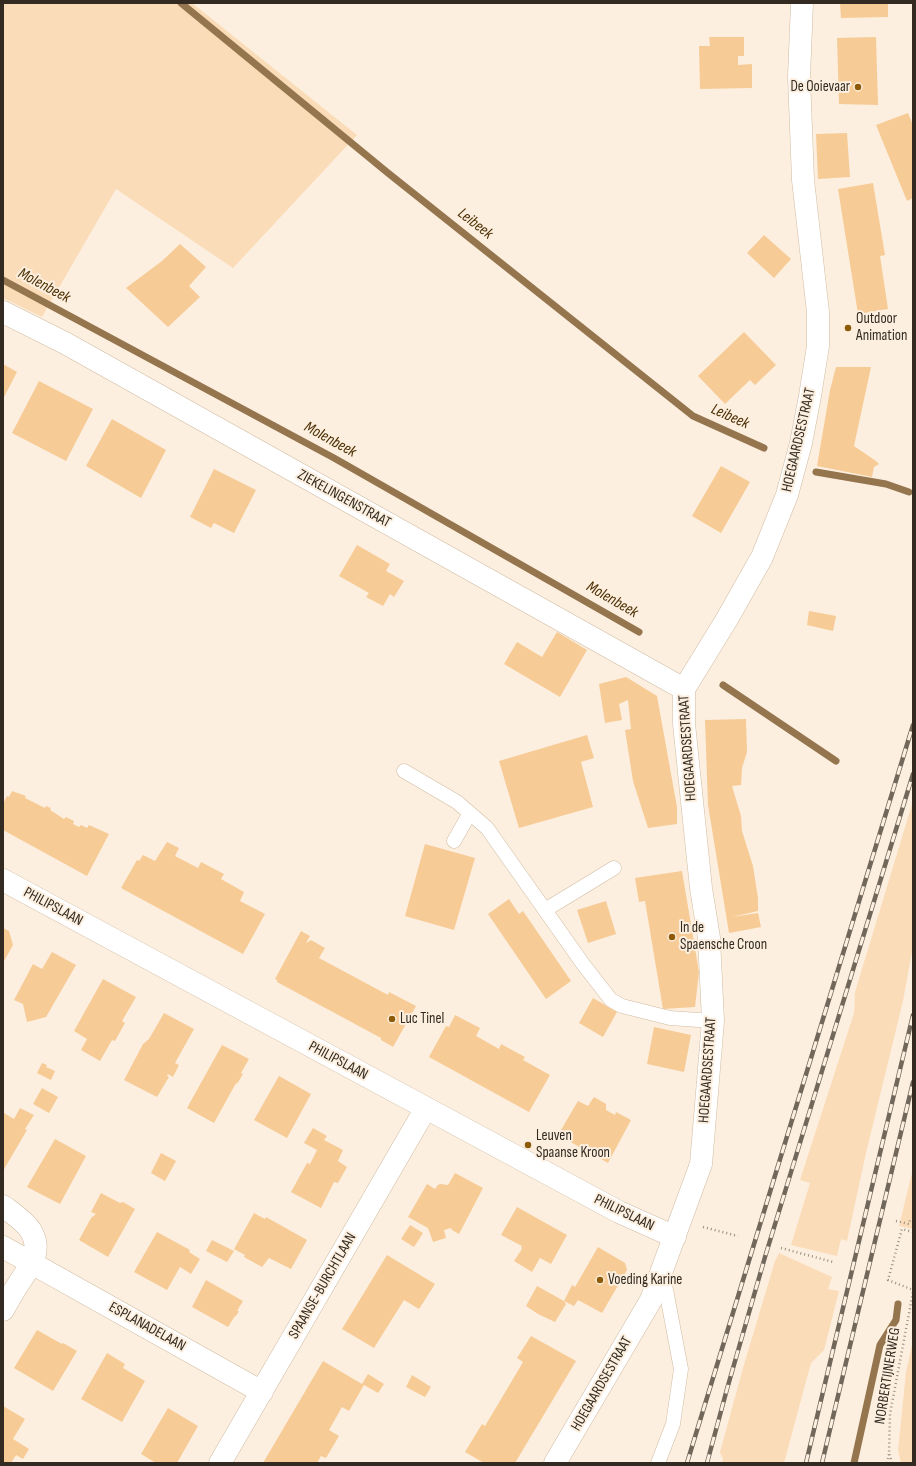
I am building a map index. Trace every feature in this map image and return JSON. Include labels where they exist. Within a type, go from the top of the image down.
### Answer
[{"type":"street","name":"HOEGAARDSESTRAAT","points":[[556,1463],[651,1300],[701,1164],[713,1020],[709,938],[701,888],[684,724],[684,689],[728,619],[762,557],[787,495],[801,443],[810,396],[818,346],[818,312],[803,180],[799,77],[802,3]]},
{"type":"street","name":"ZIEKELINGENSTRAAT","points":[[3,312],[65,343],[684,689]]},
{"type":"street","name":"PHILIPSLAAN","points":[[3,880],[619,1212],[675,1237]]},
{"type":"street","name":"SPAANSE-BURCHTLAAN","points":[[220,1463],[426,1108]]},
{"type":"street","points":[[3,1206],[30,1230],[35,1241],[36,1253],[33,1263],[3,1310]]},
{"type":"street","name":"ESPLANADELAAN","points":[[3,1247],[262,1392]]},
{"type":"lane","points":[[404,771],[456,802],[488,828],[583,964],[611,1000],[622,1006],[670,1018],[713,1020]]},
{"type":"lane","points":[[454,841],[470,814]]},
{"type":"lane","points":[[545,910],[614,868]]},
{"type":"lane","points":[[658,1463],[673,1424],[681,1369],[662,1272]]},
{"type":"path","points":[[896,1221],[909,1224],[910,1220],[913,1221]]},
{"type":"path","points":[[675,1237],[698,1226],[738,1236]]},
{"type":"path","name":"NORBERTIJNERWEG","points":[[892,1463],[889,1453],[890,1414],[913,1291],[888,1280],[902,1229],[913,1232]]},
{"type":"path","points":[[781,1248],[833,1262]]},
{"type":"path","points":[[887,1463],[889,1453]]},
{"type":"shaded area","points":[[3,3],[192,3],[357,135],[233,268],[116,189],[42,317],[3,298]]},
{"type":"shaded area","points":[[913,801],[913,946],[903,1001],[866,1153],[847,1241],[841,1239],[837,1256],[791,1245],[810,1183],[800,1180],[854,1013],[855,992]]},
{"type":"shaded area","points":[[913,1169],[913,1229],[899,1226]]},
{"type":"shaded area","points":[[779,1253],[832,1277],[828,1289],[839,1291],[824,1350],[811,1363],[784,1463],[722,1463],[723,1459],[720,1452],[743,1368],[775,1261]]},
{"type":"shaded area","points":[[913,1340],[913,1463],[901,1463],[898,1451],[906,1372]]},
{"type":"building","points":[[840,3],[888,3],[888,17],[841,18]]},
{"type":"building","points":[[709,37],[744,37],[744,56],[738,56],[738,65],[752,64],[752,88],[700,89],[699,46],[710,46]]},
{"type":"building","points":[[876,37],[878,105],[839,104],[837,38]]},
{"type":"building","points":[[908,113],[913,125],[913,198],[907,201],[876,125]]},
{"type":"building","points":[[847,133],[850,177],[818,179],[816,134]]},
{"type":"building","points":[[873,183],[885,255],[880,256],[888,309],[858,314],[838,189]]},
{"type":"building","points":[[764,235],[791,259],[774,278],[747,253]]},
{"type":"building","points":[[180,244],[206,267],[189,286],[200,297],[168,327],[126,288],[162,261]]},
{"type":"building","points":[[744,332],[776,365],[755,385],[750,380],[725,404],[698,376]]},
{"type":"building","points":[[3,364],[17,372],[3,399]]},
{"type":"building","points":[[836,367],[871,367],[854,446],[879,464],[874,467],[872,477],[817,466],[830,390]]},
{"type":"building","points":[[39,381],[93,409],[66,461],[12,433]]},
{"type":"building","points":[[112,419],[166,450],[141,498],[86,466]]},
{"type":"building","points":[[721,466],[750,482],[721,533],[692,516]]},
{"type":"building","points":[[214,469],[256,490],[234,533],[214,523],[211,528],[190,517]]},
{"type":"building","points":[[357,545],[390,564],[386,571],[404,581],[394,597],[390,594],[383,606],[366,597],[369,593],[339,576]]},
{"type":"building","points":[[809,611],[836,616],[833,631],[807,625]]},
{"type":"building","points":[[557,632],[587,650],[560,697],[504,664],[517,642],[542,657]]},
{"type":"building","points":[[626,677],[657,696],[677,807],[677,824],[648,828],[633,781],[625,730],[631,729],[628,700],[619,704],[622,720],[605,723],[599,684]]},
{"type":"building","points":[[746,719],[747,752],[742,768],[741,785],[732,786],[741,816],[742,831],[753,866],[758,898],[758,911],[732,917],[758,913],[761,927],[729,933],[708,805],[705,720]]},
{"type":"building","points":[[587,735],[594,758],[581,762],[593,807],[519,828],[499,761]]},
{"type":"building","points":[[12,791],[26,796],[25,798],[45,808],[46,806],[51,808],[50,810],[64,819],[66,817],[74,821],[73,824],[79,827],[81,825],[87,828],[89,825],[109,834],[87,876],[3,830],[3,804],[7,796],[9,797]]},
{"type":"building","points":[[167,842],[179,848],[175,856],[198,868],[201,862],[224,874],[221,879],[244,892],[240,901],[265,914],[243,954],[121,888],[137,860],[139,861],[143,855],[155,861]]},
{"type":"building","points":[[425,844],[475,858],[454,930],[405,916]]},
{"type":"building","points":[[682,871],[699,972],[695,1007],[663,1009],[645,901],[639,902],[635,878]]},
{"type":"building","points":[[509,899],[519,914],[523,911],[571,981],[546,999],[488,914]]},
{"type":"building","points":[[606,901],[616,934],[588,943],[577,910]]},
{"type":"building","points":[[3,928],[9,931],[13,945],[3,963]]},
{"type":"building","points":[[301,931],[310,936],[306,943],[311,940],[325,948],[319,958],[388,995],[389,992],[416,1006],[393,1047],[381,1040],[381,1038],[277,982],[275,979]]},
{"type":"building","points":[[52,952],[76,965],[46,1017],[27,1022],[23,1004],[14,1000],[33,964],[42,969]]},
{"type":"building","points":[[103,979],[136,997],[122,1021],[125,1023],[115,1041],[112,1040],[100,1061],[81,1050],[87,1039],[74,1031]]},
{"type":"building","points":[[593,998],[617,1012],[603,1037],[579,1023]]},
{"type":"building","points":[[164,1013],[194,1029],[175,1063],[179,1065],[173,1077],[168,1074],[167,1076],[169,1077],[157,1097],[124,1080],[143,1044],[149,1039]]},
{"type":"building","points":[[455,1015],[480,1028],[476,1036],[499,1049],[501,1044],[525,1057],[523,1060],[550,1075],[529,1112],[429,1057],[446,1026],[449,1027]]},
{"type":"building","points":[[654,1027],[691,1035],[684,1072],[647,1064]]},
{"type":"building","points":[[222,1045],[249,1059],[241,1073],[243,1074],[237,1084],[236,1083],[214,1123],[187,1108]]},
{"type":"building","points":[[42,1063],[47,1065],[46,1067],[55,1071],[51,1080],[37,1073]]},
{"type":"building","points":[[279,1076],[311,1094],[287,1138],[254,1120]]},
{"type":"building","points":[[42,1088],[58,1097],[49,1113],[33,1104]]},
{"type":"building","points":[[594,1097],[606,1104],[606,1110],[615,1115],[616,1112],[631,1120],[608,1163],[558,1135],[578,1101],[588,1106]]},
{"type":"building","points":[[20,1108],[34,1115],[3,1171],[3,1115],[4,1113],[14,1119]]},
{"type":"building","points":[[313,1128],[327,1136],[324,1140],[343,1150],[338,1161],[347,1167],[338,1183],[334,1182],[321,1208],[291,1192],[307,1163],[310,1164],[317,1150],[304,1143]]},
{"type":"building","points":[[55,1139],[86,1156],[60,1204],[27,1187]]},
{"type":"building","points":[[161,1153],[176,1161],[165,1181],[151,1173]]},
{"type":"building","points":[[455,1173],[483,1188],[459,1234],[451,1228],[444,1230],[446,1238],[433,1242],[428,1228],[408,1217],[427,1184],[435,1189],[440,1184],[448,1185]]},
{"type":"building","points":[[101,1193],[120,1203],[123,1202],[135,1209],[108,1257],[79,1240],[91,1218],[96,1214],[91,1212]]},
{"type":"building","points":[[517,1207],[567,1235],[551,1264],[540,1258],[532,1272],[514,1261],[522,1249],[522,1246],[501,1235]]},
{"type":"building","points":[[254,1213],[265,1219],[266,1217],[307,1240],[291,1269],[269,1258],[262,1267],[244,1257],[245,1255],[234,1249]]},
{"type":"building","points":[[410,1225],[423,1233],[414,1247],[401,1239]]},
{"type":"building","points":[[157,1232],[190,1250],[189,1252],[200,1259],[191,1274],[180,1267],[167,1290],[134,1272]]},
{"type":"building","points":[[212,1240],[234,1251],[227,1262],[206,1251]]},
{"type":"building","name":"Voeding Karine","points":[[598,1247],[625,1263],[627,1270],[602,1313],[578,1300],[574,1306],[564,1301],[572,1285],[575,1287]]},
{"type":"building","points":[[387,1255],[435,1284],[419,1309],[404,1300],[374,1348],[342,1329]]},
{"type":"building","points":[[206,1280],[243,1301],[237,1311],[239,1311],[228,1327],[192,1307]]},
{"type":"building","points":[[537,1286],[564,1301],[566,1304],[555,1322],[538,1314],[526,1306]]},
{"type":"building","points":[[37,1330],[77,1351],[53,1391],[14,1368]]},
{"type":"building","points":[[531,1336],[576,1361],[515,1463],[484,1463],[465,1452],[482,1424],[485,1426],[523,1362],[517,1358]]},
{"type":"building","points":[[107,1353],[125,1364],[123,1368],[145,1381],[122,1422],[81,1399]]},
{"type":"building","points":[[323,1361],[362,1384],[368,1374],[384,1384],[378,1393],[364,1385],[349,1411],[342,1407],[329,1430],[339,1436],[326,1458],[321,1456],[317,1463],[263,1463]]},
{"type":"building","points":[[412,1375],[431,1387],[425,1397],[406,1387]]},
{"type":"building","points":[[3,1406],[25,1419],[13,1439],[29,1449],[23,1459],[16,1455],[11,1463],[3,1463]]},
{"type":"building","points":[[168,1408],[198,1426],[177,1463],[156,1463],[141,1454]]},
{"type":"waterway","name":"Leibeek","points":[[181,3],[388,173],[693,416],[764,448]]},
{"type":"waterway","name":"Molenbeek","points":[[3,280],[334,458],[639,632]]},
{"type":"waterway","name":"Leibeek","points":[[816,472],[886,484],[909,492]]},
{"type":"waterway","name":"Molenbeek","points":[[723,685],[836,761]]},
{"type":"waterway","points":[[854,1463],[880,1345],[896,1320],[898,1304]]},
{"type":"railway","points":[[687,1463],[913,725]]},
{"type":"railway","points":[[707,1463],[765,1257],[913,774]]},
{"type":"railway","points":[[806,1463],[913,1015]]},
{"type":"railway","points":[[822,1463],[913,1082]]},
{"type":"place","name":"De Ooievaar","points":[[858,87]]},
{"type":"place","name":"Outdoor Animation","points":[[848,328]]},
{"type":"place","name":"In de Spaensche Croon","points":[[672,937]]},
{"type":"place","name":"Luc Tinel","points":[[392,1019]]},
{"type":"place","name":"Leuven Spaanse Kroon","points":[[528,1145]]},
{"type":"place","name":"Voeding Karine","points":[[600,1280]]}]
